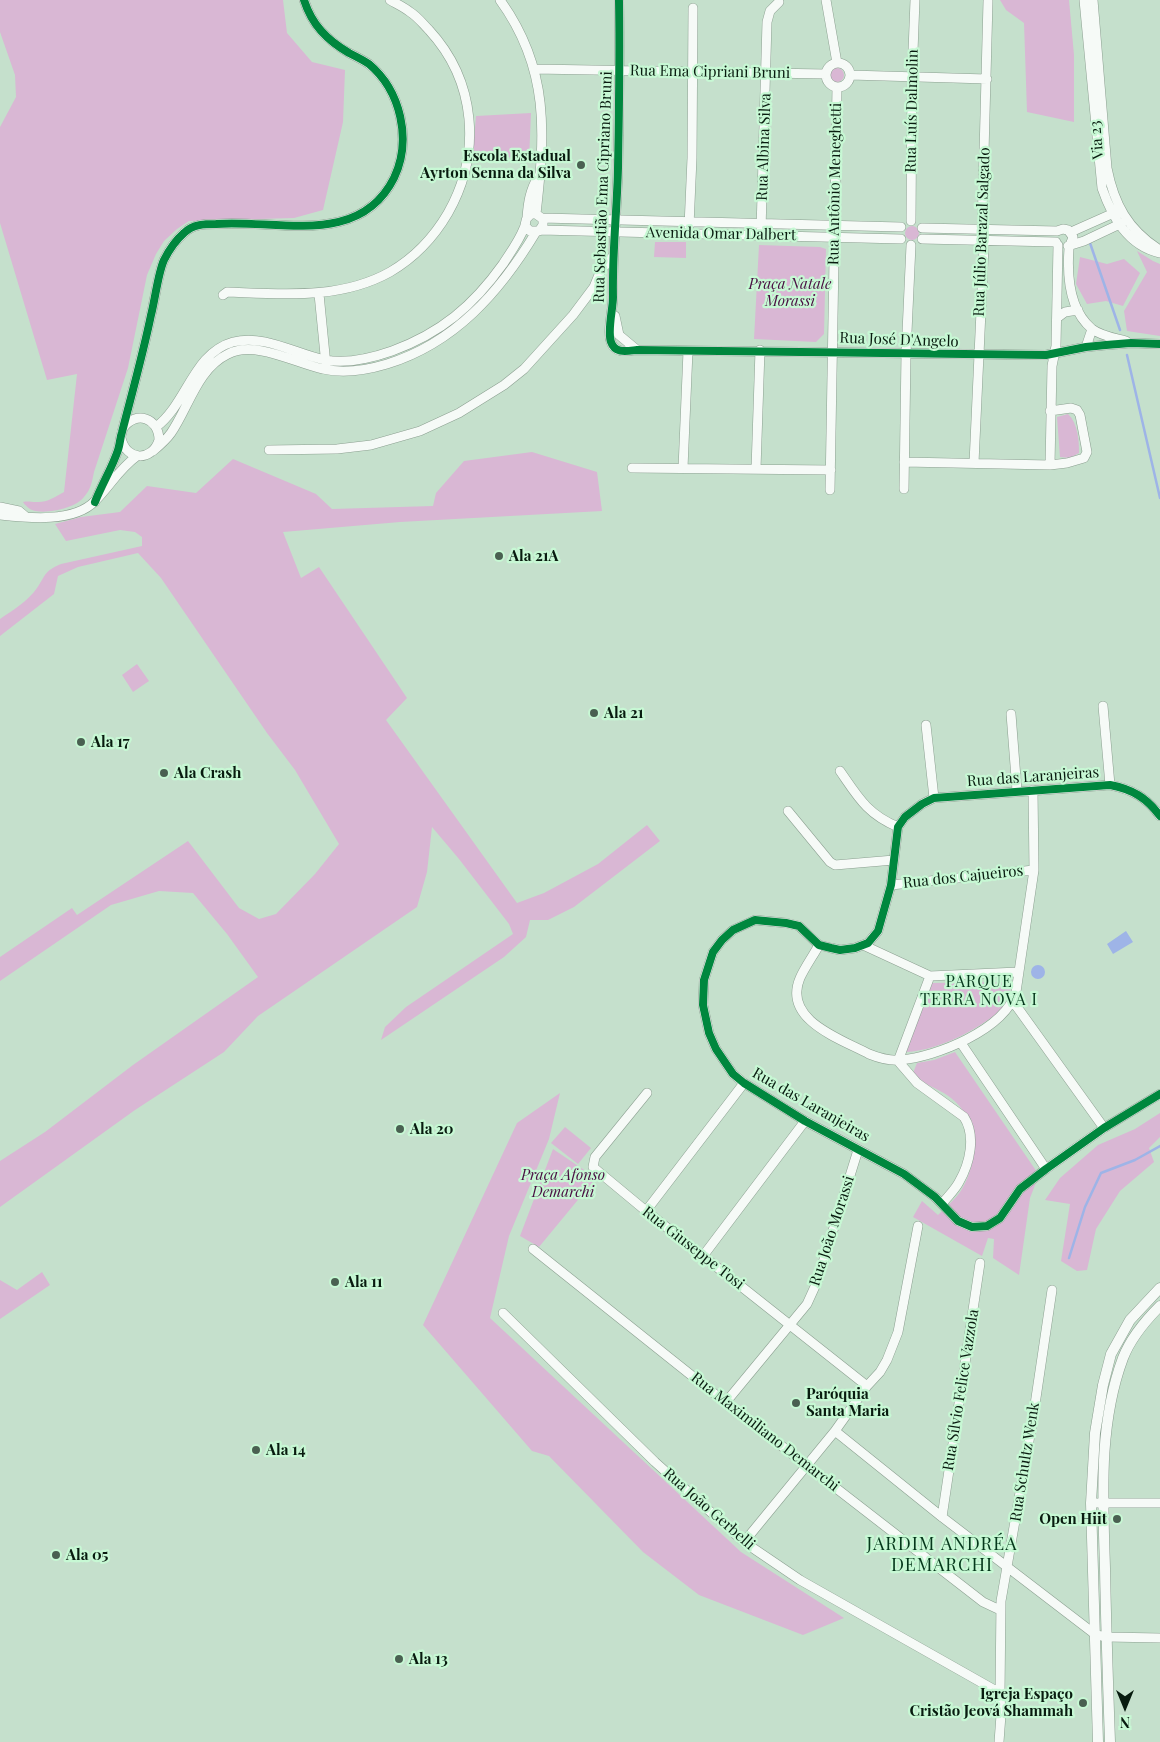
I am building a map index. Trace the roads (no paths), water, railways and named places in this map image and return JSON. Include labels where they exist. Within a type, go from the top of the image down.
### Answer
[{"type":"main road","points":[[1098,1742],[1091,1503],[1095,1433],[1108,1366],[1118,1340],[1130,1320],[1160,1288]]},
{"type":"main road","points":[[1110,1742],[1103,1503],[1105,1443],[1120,1366],[1133,1338],[1160,1306]]},
{"type":"street","points":[[95,502],[113,462],[121,438],[138,373],[163,261],[174,244],[186,231],[198,225],[223,223],[314,226],[347,220],[366,210],[378,199],[388,188],[395,176],[400,161],[403,134],[399,109],[391,92],[369,64],[336,45],[318,28],[308,13],[304,0]]},
{"type":"street","points":[[223,295],[227,292],[319,294],[364,284],[390,272],[412,256],[442,223],[454,202],[465,174],[470,149],[467,101],[457,72],[441,45],[411,12],[390,0]]},
{"type":"street","points":[[0,515],[18,517],[64,516],[73,514],[95,502],[123,466],[137,456],[153,451],[173,431],[206,372],[219,359],[228,354],[252,350],[269,352],[326,370],[358,370],[396,361],[456,330],[496,290],[544,225],[539,216],[539,177],[543,147],[543,121],[539,90],[534,68],[516,24],[500,0]]},
{"type":"street","points":[[826,0],[837,63]]},
{"type":"street","name":"Rua Luís Dalmolin","points":[[911,221],[912,77],[915,0]]},
{"type":"street","name":"Via 23","points":[[1084,0],[1100,178],[1104,195],[1123,222],[1130,238],[1143,247],[1160,252]]},
{"type":"street","name":"Via 23","points":[[1093,0],[1108,168],[1116,212]]},
{"type":"street","points":[[1094,17],[1097,0]]},
{"type":"street","name":"Rua Sebastião Ema Cipriano Bruni","points":[[619,1],[620,70],[613,306],[620,335],[637,350]]},
{"type":"street","name":"Rua Júlio Barazal Salgado","points":[[974,463],[983,241],[988,1]]},
{"type":"street","name":"Rua Albina Silva","points":[[761,235],[767,22],[770,11],[779,2]]},
{"type":"street","points":[[688,234],[692,158],[693,8]]},
{"type":"street","points":[[837,63],[846,66],[850,75],[846,84],[837,87],[828,83],[826,74],[829,66],[837,63]]},
{"type":"street","name":"Rua Ema Cipriani Bruni","points":[[534,68],[826,74]]},
{"type":"street","points":[[850,75],[986,79]]},
{"type":"street","name":"Rua Antônio Meneghetti","points":[[830,490],[837,87]]},
{"type":"street","points":[[538,231],[530,231],[526,222],[533,186],[539,177]]},
{"type":"street","points":[[1071,232],[1116,212]]},
{"type":"street","points":[[156,427],[172,413],[205,361],[219,348],[233,342],[265,342],[326,360],[340,361],[382,355],[432,334],[458,315],[482,291],[511,252],[531,214],[539,216]]},
{"type":"street","name":"Avenida Omar Dalbert","points":[[539,216],[616,220],[901,227]]},
{"type":"street","points":[[911,221],[918,223],[924,234],[918,244],[905,244],[901,239],[901,227],[911,221]]},
{"type":"street","points":[[922,239],[1057,244],[1064,247],[1084,241],[1123,222]]},
{"type":"street","points":[[922,228],[1058,231],[1066,229],[1071,232],[1073,237],[1070,244],[1068,270],[1078,310],[1092,329],[1131,342]]},
{"type":"street","name":"Avenida Omar Dalbert","points":[[538,231],[901,239]]},
{"type":"street","points":[[1050,465],[1052,366],[1056,346],[1057,318],[1057,244],[1055,236],[1058,231]]},
{"type":"street","points":[[904,488],[906,354],[911,245]]},
{"type":"street","points":[[594,287],[599,273],[613,256]]},
{"type":"street","points":[[269,450],[337,449],[371,445],[420,431],[459,413],[504,385],[524,369],[594,287],[613,274]]},
{"type":"street","points":[[319,294],[326,370]]},
{"type":"street","points":[[1057,318],[1065,312],[1078,310]]},
{"type":"street","points":[[1086,347],[1092,329]]},
{"type":"street","name":"Rua José D'Angelo","points":[[637,350],[760,350],[1046,355],[1086,347],[1131,342],[1160,344]]},
{"type":"street","points":[[756,469],[760,350]]},
{"type":"street","points":[[683,468],[688,351]]},
{"type":"street","points":[[138,373],[135,402],[141,418]]},
{"type":"street","points":[[904,462],[1050,465],[1084,458],[1087,452],[1080,415],[1077,410],[1072,408],[1050,411]]},
{"type":"street","points":[[123,428],[130,421],[141,418],[147,419],[156,427],[159,440],[153,451]]},
{"type":"street","points":[[121,438],[126,450],[137,456]]},
{"type":"street","points":[[632,468],[831,470]]},
{"type":"street","points":[[0,507],[19,511],[25,516]]},
{"type":"street","points":[[1103,706],[1110,785]]},
{"type":"street","points":[[1011,714],[1018,791]]},
{"type":"street","points":[[926,725],[934,798]]},
{"type":"street","points":[[840,770],[870,812],[898,827],[891,885],[878,932],[868,942],[855,948],[840,950],[819,945],[800,979],[796,999],[803,1014],[821,1029],[869,1054],[879,1058],[898,1060],[921,1056],[961,1043],[1004,1013],[1012,1003],[1016,992],[1034,870],[1033,790]]},
{"type":"street","name":"Rua das Laranjeiras","points":[[898,827],[905,817],[922,804],[934,798],[1110,785],[1133,791],[1153,806],[1160,816]]},
{"type":"street","points":[[788,811],[834,865],[894,860]]},
{"type":"street","name":"Rua dos Cajueiros","points":[[891,885],[1034,870]]},
{"type":"street","name":"Rua das Laranjeiras","points":[[819,945],[799,926],[755,920],[733,930],[722,940],[713,952],[704,980],[703,1005],[707,1028],[716,1049],[733,1074],[744,1083],[806,1121],[904,1174],[942,1204],[958,1221],[972,1227],[987,1226],[1000,1218],[1020,1189],[1104,1128],[1160,1094]]},
{"type":"street","points":[[863,945],[930,976],[1018,972]]},
{"type":"street","points":[[898,1060],[930,976]]},
{"type":"street","points":[[1012,1003],[1017,1007],[1104,1128]]},
{"type":"street","points":[[961,1043],[1046,1169]]},
{"type":"street","points":[[898,1060],[917,1083],[964,1117],[968,1123],[970,1146],[966,1168],[959,1183],[942,1204]]},
{"type":"street","points":[[646,1211],[744,1083]]},
{"type":"street","name":"Rua Giuseppe Tosi","points":[[647,1092],[595,1157],[593,1164],[596,1170],[867,1386]]},
{"type":"street","points":[[703,1256],[806,1121]]},
{"type":"street","name":"Rua João Morassi","points":[[726,1402],[806,1304],[817,1282],[858,1150]]},
{"type":"street","points":[[744,1542],[835,1431],[887,1360],[898,1332],[918,1226]]},
{"type":"street","name":"Rua Maximiliano Demarchi","points":[[533,1249],[983,1602],[1000,1610]]},
{"type":"street","name":"Rua Sílvio Felice Vazzola","points":[[942,1517],[980,1262]]},
{"type":"street","name":"Rua Schultz Wenk","points":[[999,1742],[1001,1715],[1000,1610],[1052,1290]]},
{"type":"street","name":"Rua João Gerbelli","points":[[503,1313],[655,1462],[744,1542],[800,1580],[1000,1693]]},
{"type":"street","points":[[835,1431],[942,1517],[1096,1635],[1160,1638]]},
{"type":"street","points":[[1091,1503],[1160,1503]]},
{"type":"water","points":[[1126,931],[1133,942],[1113,954],[1107,944]]},
{"type":"water","points":[[1038,965],[1043,967],[1045,972],[1043,977],[1038,979],[1033,977],[1031,972],[1033,967]]},
{"type":"waterway","points":[[1090,243],[1120,330]]},
{"type":"waterway","points":[[1127,355],[1160,498]]},
{"type":"waterway","points":[[1069,1258],[1085,1207],[1101,1173],[1135,1160],[1160,1146]]},
{"type":"place","name":"Escola Estadual Ayrton Senna da Silva","points":[[581,165]]},
{"type":"place","name":"Ala 21A","points":[[499,556]]},
{"type":"place","name":"Ala 21","points":[[594,713]]},
{"type":"place","name":"Ala 17","points":[[81,742]]},
{"type":"place","name":"Ala Crash","points":[[164,773]]},
{"type":"place","name":"Ala 20","points":[[400,1129]]},
{"type":"place","name":"Ala 11","points":[[335,1282]]},
{"type":"place","name":"Paróquia Santa Maria","points":[[796,1403]]},
{"type":"place","name":"Ala 14","points":[[256,1450]]},
{"type":"place","name":"Open Hiit","points":[[1117,1519]]},
{"type":"place","name":"Ala 05","points":[[56,1555]]},
{"type":"place","name":"Ala 13","points":[[399,1659]]},
{"type":"place","name":"Igreja Espaço Cristão Jeová Shammah","points":[[1083,1703]]},
{"type":"district","name":"PARQUE TERRA NOVA I","points":[[979,991]]},
{"type":"district","name":"JARDIM ANDRÉA DEMARCHI","points":[[942,1554]]},
{"type":"park label","name":"Praça Natale Morassi","points":[[790,292]]},
{"type":"park label","name":"Praça Afonso Demarchi","points":[[563,1184]]}]
